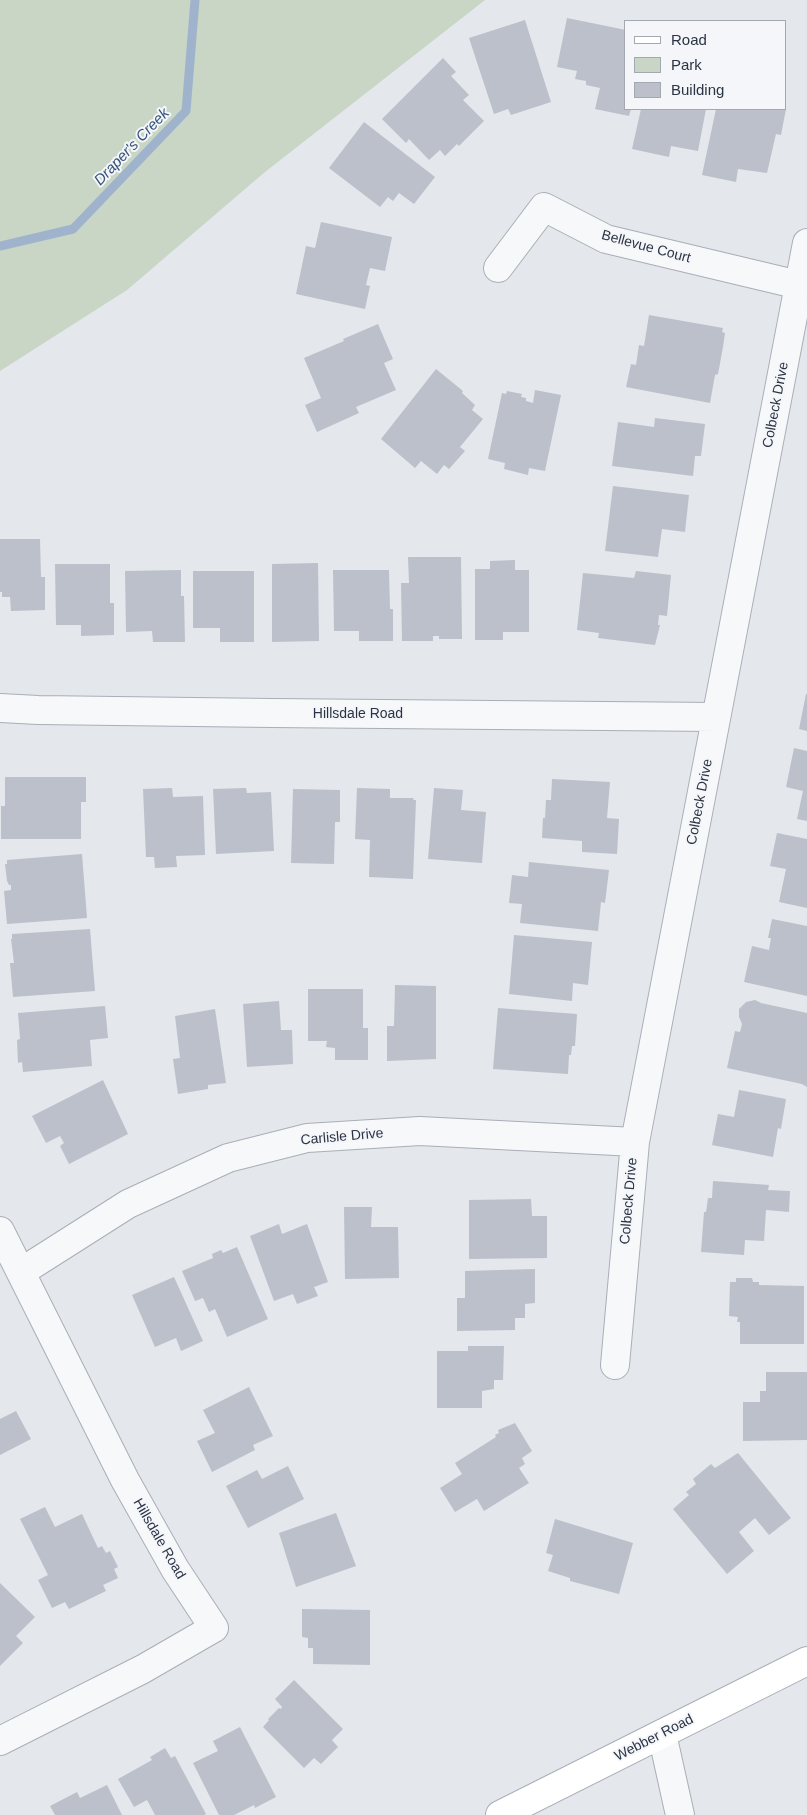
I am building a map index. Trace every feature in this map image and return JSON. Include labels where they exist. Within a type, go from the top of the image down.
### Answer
[{"type":"main road","name":"Webber Road","points":[[500,1815],[807,1661]]},
{"type":"street","name":"Bellevue Court","points":[[498,268],[544,207],[606,239],[799,286]]},
{"type":"street","name":"Colbeck Drive","points":[[615,1365],[634,1142],[807,243]]},
{"type":"street","name":"Hillsdale Road","points":[[0,708],[282,714],[716,717]]},
{"type":"street","name":"Carlisle Drive","points":[[20,1272],[128,1204],[228,1158],[306,1138],[420,1131],[634,1142]]},
{"type":"street","name":"Hillsdale Road","points":[[0,1231],[125,1480],[175,1569],[214,1628],[143,1669],[0,1740]]},
{"type":"street","points":[[662,1734],[680,1815]]},
{"type":"green space","points":[[0,0],[485,0],[265,172],[127,290],[0,371]]},
{"type":"building","points":[[567,18],[624,30],[624,110],[631,110],[629,116],[595,109],[600,88],[586,85],[586,81],[575,79],[577,71],[557,67]]},
{"type":"building","points":[[525,20],[551,102],[511,115],[508,109],[494,114],[469,38]]},
{"type":"building","points":[[443,58],[456,72],[451,76],[469,95],[463,100],[484,121],[459,146],[457,144],[445,156],[440,150],[429,160],[409,139],[406,143],[382,119]]},
{"type":"building","points":[[641,110],[706,110],[698,151],[671,146],[669,157],[632,149]]},
{"type":"building","points":[[716,110],[786,110],[781,135],[776,134],[767,173],[738,169],[736,182],[702,175]]},
{"type":"building","points":[[364,122],[435,177],[414,204],[399,193],[393,201],[388,197],[380,207],[329,168]]},
{"type":"building","points":[[321,222],[392,237],[385,271],[370,268],[366,285],[370,286],[365,309],[296,294],[306,246],[315,248]]},
{"type":"building","points":[[649,315],[723,328],[722,332],[725,333],[723,347],[710,403],[626,387],[631,364],[636,365],[639,345],[644,346]]},
{"type":"building","points":[[378,324],[393,359],[384,363],[396,390],[356,407],[359,413],[317,432],[305,405],[321,398],[304,358]]},
{"type":"building","points":[[436,369],[463,391],[462,393],[475,405],[472,410],[483,419],[460,447],[465,451],[449,469],[444,465],[437,474],[421,461],[415,468],[381,439]]},
{"type":"building","points":[[535,390],[561,395],[545,471],[529,468],[528,475],[504,469],[505,463],[488,459],[502,393],[506,394],[507,391],[522,394],[521,397],[533,403]]},
{"type":"building","points":[[655,418],[705,424],[701,456],[695,456],[693,476],[612,466],[618,422],[654,427]]},
{"type":"building","points":[[613,486],[689,495],[685,532],[662,529],[658,557],[605,551]]},
{"type":"building","points":[[0,539],[40,539],[41,577],[45,577],[45,610],[11,611],[10,597],[2,597],[2,592],[0,592]]},
{"type":"building","points":[[408,557],[461,557],[462,639],[439,639],[439,636],[433,636],[433,641],[402,641],[401,583],[409,583]]},
{"type":"building","points":[[515,560],[515,570],[529,570],[529,632],[503,632],[503,640],[475,640],[475,569],[490,569],[490,561]]},
{"type":"building","points":[[318,563],[319,641],[272,642],[272,564]]},
{"type":"building","points":[[55,564],[110,564],[110,603],[114,603],[114,635],[81,636],[81,625],[56,625]]},
{"type":"building","points":[[181,570],[181,596],[184,596],[185,642],[153,642],[152,631],[126,632],[125,571]]},
{"type":"building","points":[[333,570],[389,570],[390,609],[393,609],[393,641],[359,641],[359,631],[334,631]]},
{"type":"building","points":[[193,571],[254,571],[254,642],[220,642],[220,628],[193,628]]},
{"type":"building","points":[[636,571],[671,575],[667,616],[659,615],[658,625],[660,625],[655,645],[598,638],[599,633],[577,630],[583,573],[634,578]]},
{"type":"building","points":[[807,694],[807,731],[799,729]]},
{"type":"building","points":[[794,748],[807,751],[807,821],[797,819],[803,791],[786,787]]},
{"type":"building","points":[[5,777],[86,777],[86,802],[81,802],[81,839],[1,839],[1,806],[5,806]]},
{"type":"building","points":[[552,779],[610,782],[607,818],[619,819],[617,854],[582,852],[582,841],[542,838],[546,800],[551,800]]},
{"type":"building","points":[[172,788],[173,797],[203,796],[205,855],[176,856],[177,867],[155,868],[154,857],[146,857],[143,789]]},
{"type":"building","points":[[246,788],[247,793],[271,792],[274,851],[216,854],[213,789]]},
{"type":"building","points":[[357,788],[390,789],[390,798],[414,798],[413,800],[416,800],[413,879],[369,877],[370,840],[355,839]]},
{"type":"building","points":[[434,788],[463,790],[461,810],[486,812],[482,863],[428,859]]},
{"type":"building","points":[[293,789],[340,790],[340,822],[335,822],[334,864],[291,863]]},
{"type":"building","points":[[777,833],[807,839],[807,908],[779,902],[786,869],[770,866]]},
{"type":"building","points":[[82,854],[87,918],[7,924],[4,891],[11,890],[11,885],[7,881],[5,864],[7,864],[7,860]]},
{"type":"building","points":[[529,862],[609,870],[605,903],[601,902],[598,931],[520,923],[522,904],[509,903],[512,875],[528,877]]},
{"type":"building","points":[[772,919],[807,926],[807,996],[744,982],[752,946],[769,950],[771,938],[768,938]]},
{"type":"building","points":[[90,929],[95,991],[13,997],[10,963],[14,963],[12,934]]},
{"type":"building","points":[[514,935],[592,942],[588,985],[573,983],[572,1001],[509,994]]},
{"type":"building","points":[[395,985],[436,986],[436,1059],[387,1061],[387,1026],[394,1026]]},
{"type":"building","points":[[308,989],[363,989],[363,1028],[368,1028],[368,1060],[335,1060],[335,1048],[326,1047],[327,1041],[308,1041]]},
{"type":"building","points":[[755,1000],[807,1013],[807,1087],[802,1084],[727,1068],[735,1031],[740,1032],[742,1024],[739,1017],[739,1009],[746,1002]]},
{"type":"building","points":[[279,1001],[281,1030],[292,1030],[293,1064],[247,1067],[243,1004]]},
{"type":"building","points":[[105,1006],[108,1038],[90,1040],[92,1066],[23,1072],[22,1062],[18,1063],[17,1040],[20,1039],[18,1013]]},
{"type":"building","points":[[498,1008],[577,1014],[575,1046],[572,1046],[571,1055],[569,1055],[568,1074],[493,1069]]},
{"type":"building","points":[[215,1009],[226,1083],[208,1085],[208,1089],[178,1094],[173,1059],[180,1058],[175,1016]]},
{"type":"building","points":[[103,1080],[128,1134],[69,1164],[60,1146],[64,1143],[60,1136],[46,1143],[32,1116]]},
{"type":"building","points":[[739,1090],[786,1099],[781,1129],[778,1128],[773,1157],[712,1145],[718,1114],[734,1117]]},
{"type":"building","points":[[713,1181],[769,1185],[768,1190],[790,1191],[789,1212],[766,1210],[764,1241],[745,1240],[744,1255],[701,1252],[704,1212],[706,1212],[708,1198],[712,1198]]},
{"type":"building","points":[[531,1199],[532,1216],[547,1216],[547,1258],[469,1259],[469,1200]]},
{"type":"building","points":[[344,1207],[372,1207],[371,1227],[398,1227],[399,1278],[345,1279]]},
{"type":"building","points":[[279,1224],[282,1234],[307,1224],[328,1282],[314,1287],[318,1296],[297,1304],[293,1294],[274,1301],[250,1236]]},
{"type":"building","points":[[237,1247],[268,1319],[227,1337],[215,1309],[209,1312],[203,1298],[195,1301],[182,1271],[213,1258],[212,1254],[221,1250],[223,1253]]},
{"type":"building","points":[[535,1269],[535,1303],[525,1304],[525,1318],[515,1318],[515,1330],[457,1331],[457,1298],[465,1298],[465,1271]]},
{"type":"building","points":[[174,1277],[203,1341],[181,1351],[176,1338],[155,1347],[132,1295]]},
{"type":"building","points":[[736,1278],[752,1278],[753,1282],[759,1282],[759,1285],[804,1286],[804,1344],[740,1344],[740,1322],[737,1322],[738,1317],[729,1316],[730,1282],[736,1282]]},
{"type":"building","points":[[468,1346],[504,1346],[503,1380],[494,1380],[494,1389],[482,1391],[482,1408],[437,1408],[437,1351],[468,1351]]},
{"type":"building","points":[[766,1372],[807,1372],[807,1440],[743,1441],[743,1402],[760,1402],[760,1391],[766,1391]]},
{"type":"building","points":[[249,1387],[273,1436],[253,1445],[255,1450],[212,1472],[197,1441],[215,1433],[203,1410]]},
{"type":"building","points":[[16,1411],[31,1439],[0,1455],[0,1419]]},
{"type":"building","points":[[515,1423],[532,1451],[522,1458],[525,1464],[519,1468],[529,1483],[484,1511],[477,1499],[455,1512],[440,1488],[462,1474],[455,1463],[496,1437],[495,1435],[499,1433],[498,1430]]},
{"type":"building","points":[[738,1453],[791,1518],[769,1535],[755,1518],[739,1532],[754,1551],[727,1574],[673,1509],[689,1495],[686,1492],[696,1484],[693,1479],[711,1464],[715,1468]]},
{"type":"building","points":[[288,1466],[304,1499],[248,1528],[226,1486],[257,1470],[262,1479]]},
{"type":"building","points":[[45,1507],[55,1527],[82,1514],[98,1548],[102,1546],[106,1553],[110,1551],[118,1567],[114,1569],[118,1578],[103,1585],[106,1591],[69,1609],[65,1602],[52,1608],[38,1580],[48,1575],[20,1519]]},
{"type":"building","points":[[336,1513],[356,1566],[296,1587],[279,1533]]},
{"type":"building","points":[[555,1519],[633,1543],[619,1594],[570,1581],[570,1578],[548,1571],[553,1555],[546,1553]]},
{"type":"building","points":[[0,1583],[35,1617],[16,1636],[23,1643],[0,1666]]},
{"type":"building","points":[[302,1609],[370,1610],[370,1665],[313,1664],[313,1648],[308,1648],[308,1638],[302,1637]]},
{"type":"building","points":[[294,1680],[343,1729],[332,1740],[338,1747],[321,1764],[314,1758],[304,1768],[263,1727],[268,1719],[282,1707],[275,1699]]},
{"type":"building","points":[[240,1727],[276,1797],[255,1808],[254,1805],[234,1815],[219,1815],[193,1763],[218,1751],[213,1741]]},
{"type":"building","points":[[165,1748],[171,1758],[175,1756],[206,1814],[155,1815],[147,1800],[134,1807],[118,1779],[152,1760],[150,1757]]},
{"type":"building","points":[[107,1785],[122,1815],[55,1815],[50,1806],[77,1792],[80,1798]]},
{"type":"waterway","name":"Draper's Creek","points":[[0,246],[73,229],[186,111],[195,0]]}]
